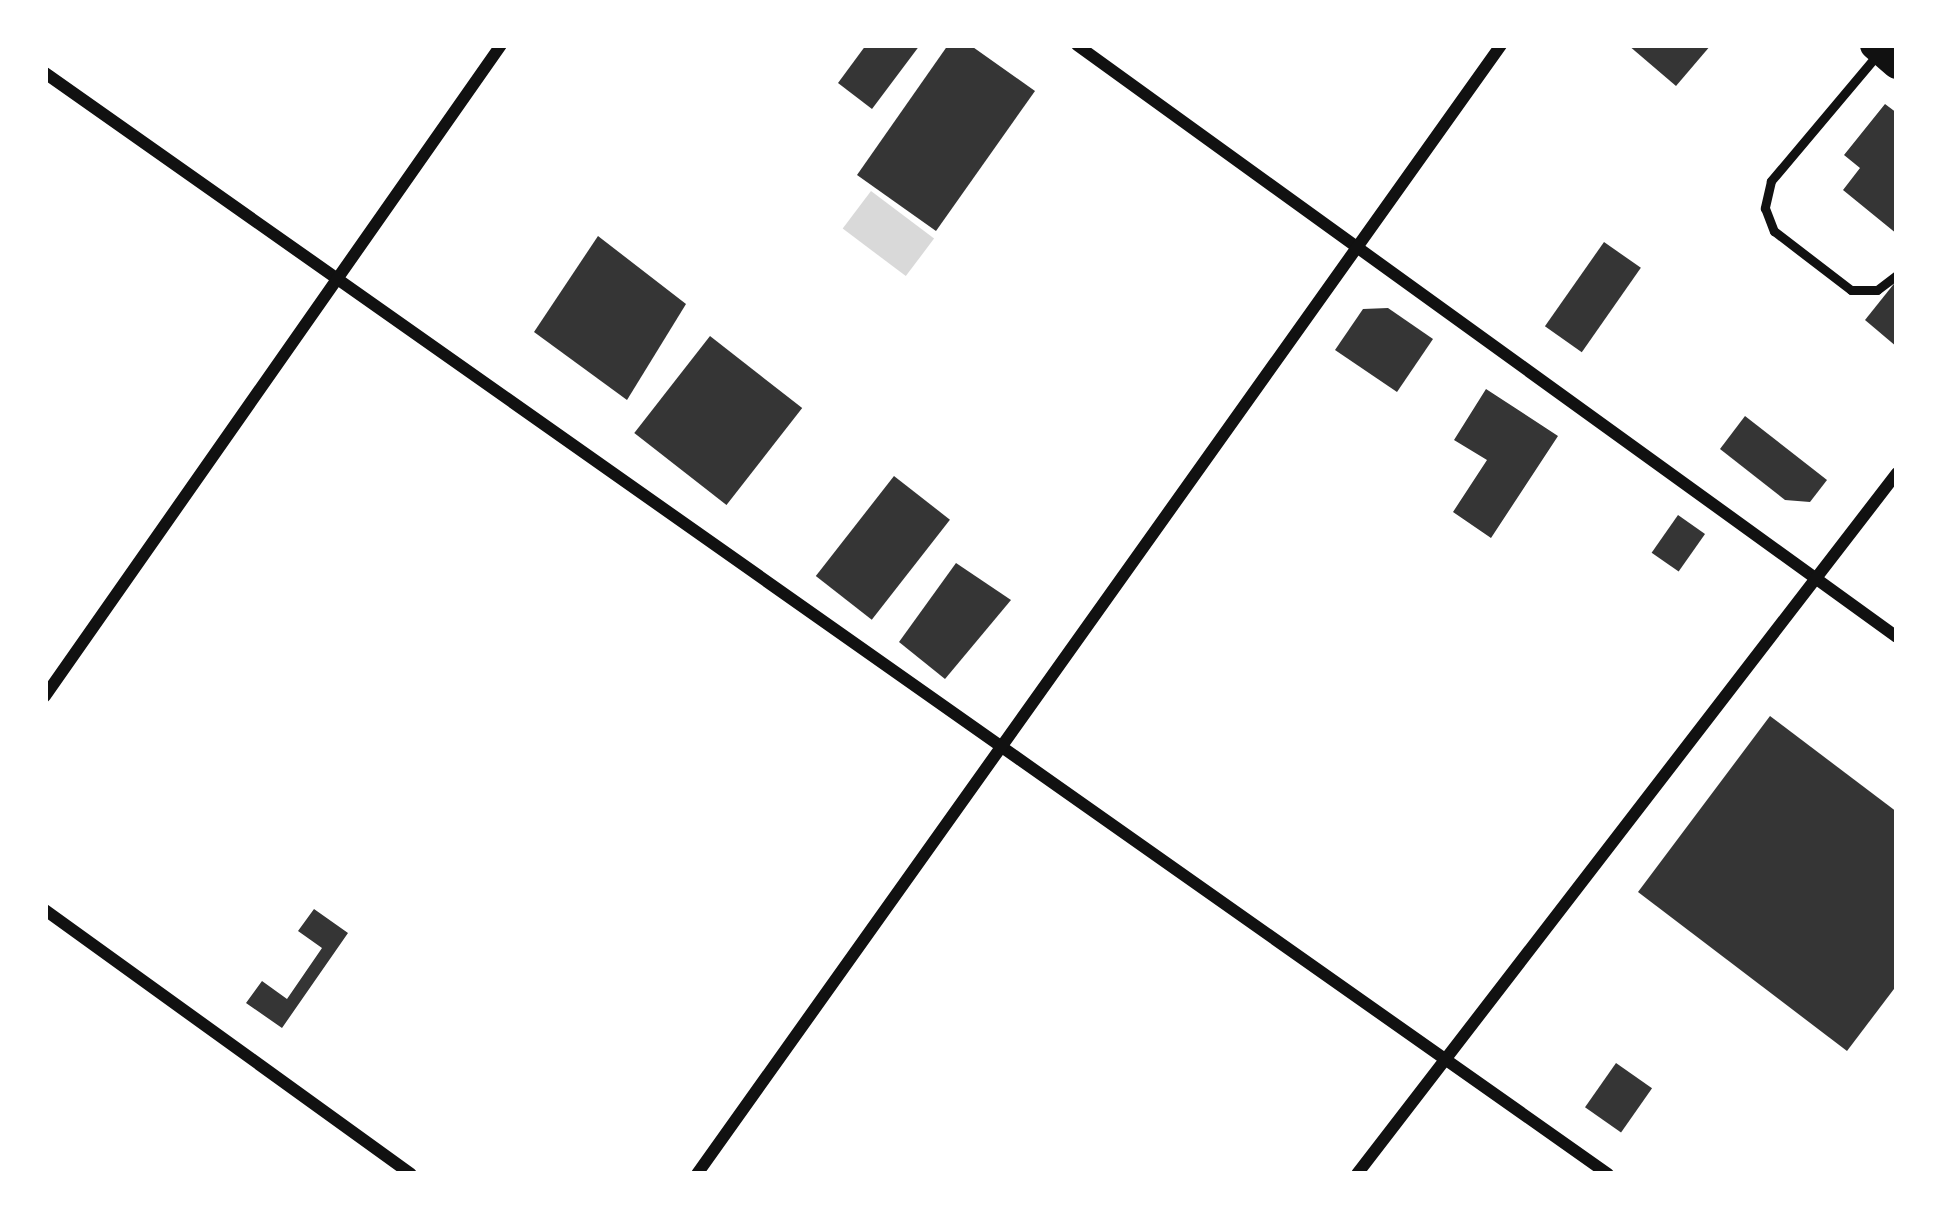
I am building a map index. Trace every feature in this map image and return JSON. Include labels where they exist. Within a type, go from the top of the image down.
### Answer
[{"type":"street","points":[[45,696],[501,45]]},
{"type":"street","points":[[1077,45],[1816,584],[1897,637]]},
{"type":"street","points":[[697,1174],[1501,45]]},
{"type":"street","points":[[45,73],[1607,1174]]},
{"type":"street","points":[[1357,1174],[1897,473]]},
{"type":"street","points":[[45,910],[411,1174]]},
{"type":"lane","points":[[1884,53],[1771,181],[1765,208],[1774,231],[1851,290],[1877,290],[1897,275]]},
{"type":"shaded area","points":[[871,191],[934,239],[906,276],[843,229]]},
{"type":"building","points":[[866,45],[920,45],[872,109],[838,83]]},
{"type":"building","points":[[948,45],[970,45],[1035,91],[936,231],[857,175]]},
{"type":"building","points":[[1628,45],[1711,45],[1676,86]]},
{"type":"building","points":[[1885,104],[1897,113],[1897,234],[1843,190],[1860,168],[1844,155]]},
{"type":"building","points":[[598,236],[686,304],[627,400],[534,332]]},
{"type":"building","points":[[1604,242],[1641,268],[1582,352],[1545,326]]},
{"type":"building","points":[[1897,280],[1897,347],[1865,320]]},
{"type":"building","points":[[1388,308],[1433,339],[1397,392],[1335,350],[1363,309]]},
{"type":"building","points":[[710,336],[802,408],[726,505],[634,433]]},
{"type":"building","points":[[1486,389],[1558,436],[1491,538],[1453,512],[1487,460],[1454,440]]},
{"type":"building","points":[[1745,416],[1827,480],[1810,502],[1785,500],[1720,449]]},
{"type":"building","points":[[894,476],[950,520],[872,620],[816,576]]},
{"type":"building","points":[[1678,515],[1705,534],[1679,572],[1652,553]]},
{"type":"building","points":[[956,563],[1011,600],[945,679],[899,642]]},
{"type":"building","points":[[1770,716],[1897,812],[1897,985],[1847,1051],[1638,892]]},
{"type":"building","points":[[314,909],[348,933],[282,1028],[246,1003],[262,981],[287,999],[322,948],[298,931]]},
{"type":"building","points":[[1616,1063],[1652,1088],[1621,1132],[1585,1107]]}]
